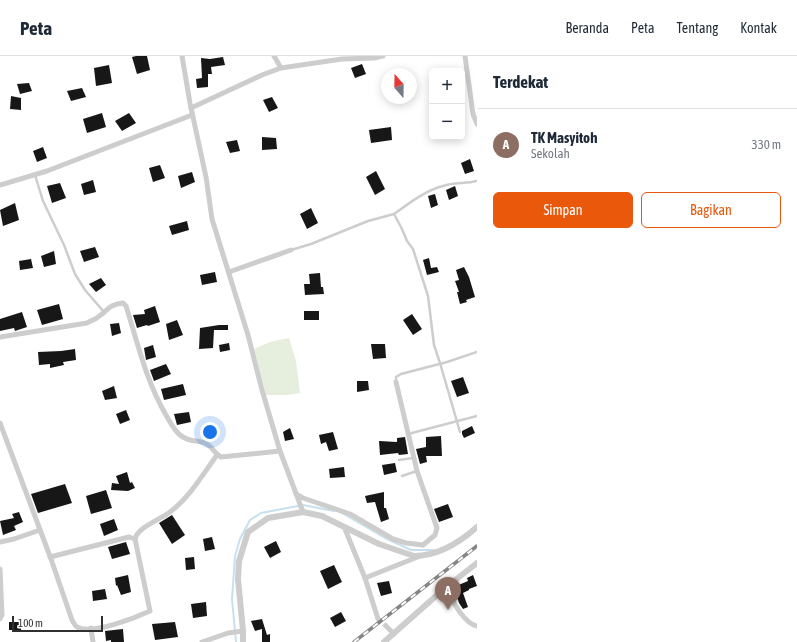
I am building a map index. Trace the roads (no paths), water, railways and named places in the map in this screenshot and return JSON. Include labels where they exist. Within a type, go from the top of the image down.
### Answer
[{"type":"street","points":[[182,56],[192,115],[206,177],[212,219],[248,335],[280,451],[302,510]]},
{"type":"street","points":[[274,56],[281,68]]},
{"type":"street","points":[[191,108],[262,75],[281,68],[342,59],[374,58],[383,56]]},
{"type":"street","points":[[465,56],[473,114],[477,124]]},
{"type":"street","points":[[0,185],[35,175],[192,115]]},
{"type":"street","points":[[229,272],[291,250]]},
{"type":"street","points":[[0,337],[87,323],[97,318],[108,307],[123,303],[126,306],[137,346],[158,403],[173,428],[180,436],[188,440],[206,444],[221,457],[280,451]]},
{"type":"street","points":[[396,382],[413,458],[437,528],[435,535],[423,546],[423,555]]},
{"type":"street","points":[[0,423],[75,626],[79,628],[103,627],[132,619],[150,611],[135,539],[136,535],[179,504],[217,455]]},
{"type":"street","points":[[297,496],[350,514],[393,539],[423,546]]},
{"type":"street","points":[[243,642],[238,579],[239,561],[248,532],[268,518],[302,510],[322,516],[345,529],[379,544],[410,555],[423,555],[439,552],[477,527]]},
{"type":"street","points":[[345,529],[365,578],[378,619]]},
{"type":"street","points":[[0,542],[40,530]]},
{"type":"street","points":[[50,557],[129,537],[135,539]]},
{"type":"street","points":[[365,578],[423,555]]},
{"type":"street","points":[[384,642],[445,588],[477,563]]},
{"type":"street","points":[[0,569],[2,615],[0,619]]},
{"type":"street","points":[[445,588],[468,621],[477,626]]},
{"type":"street","points":[[386,626],[394,634]]},
{"type":"street","points":[[91,628],[93,642]]},
{"type":"street","points":[[202,642],[228,633],[241,631]]},
{"type":"lane","points":[[35,175],[43,201],[64,245],[75,274],[85,290],[104,312]]},
{"type":"lane","points":[[291,250],[311,244],[368,221],[394,214],[433,189],[444,185],[477,181]]},
{"type":"lane","points":[[394,214],[407,241],[413,249],[428,296],[434,344],[460,432]]},
{"type":"lane","points":[[396,382],[396,377],[401,374],[477,352]]},
{"type":"lane","points":[[408,434],[477,416]]},
{"type":"lane","points":[[399,460],[413,458]]},
{"type":"lane","points":[[402,476],[417,471]]},
{"type":"waterway","points":[[236,642],[232,599],[235,556],[240,539],[250,520],[261,513],[303,505],[334,511]]},
{"type":"waterway","points":[[342,513],[385,538],[411,550],[434,550]]},
{"type":"tunnel","points":[[378,619],[386,626]]},
{"type":"railway","points":[[354,642],[477,546]]},
{"type":"place","name":"TK Masyitoh","points":[[448,610]]}]
